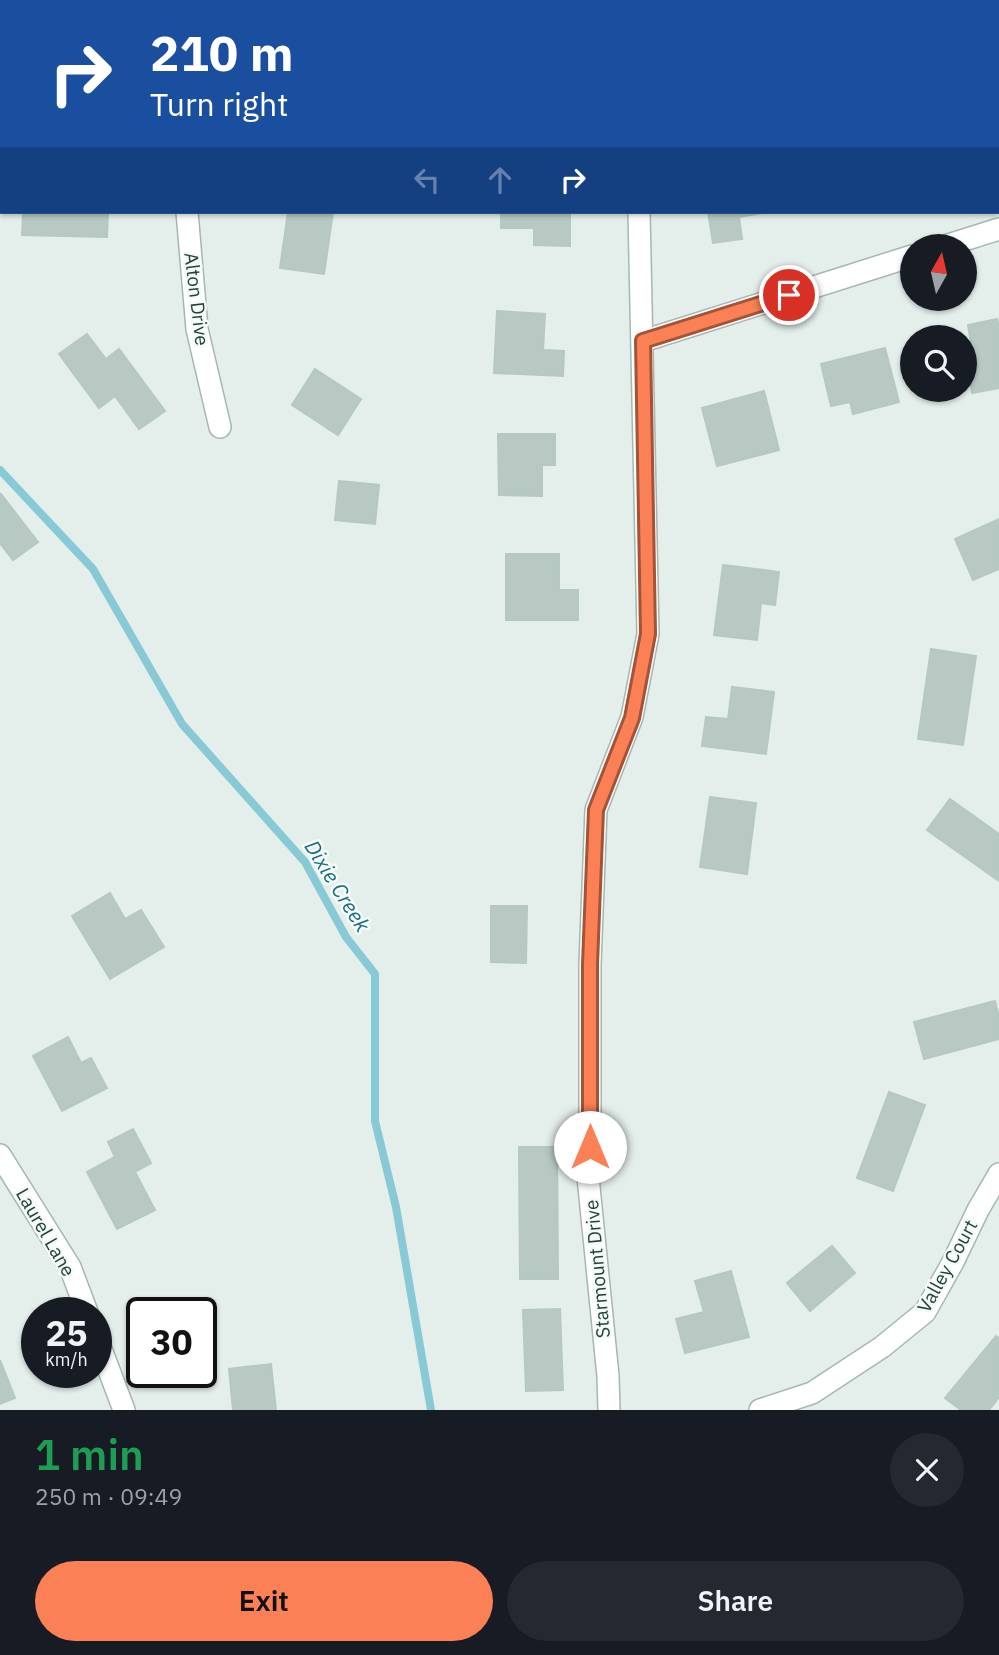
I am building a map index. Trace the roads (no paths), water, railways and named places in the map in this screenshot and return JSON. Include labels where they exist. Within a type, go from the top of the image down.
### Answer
[{"type":"street","name":"Alton Drive","points":[[187,214],[197,329],[220,428]]},
{"type":"street","name":"Starmount Drive","points":[[610,1410],[588,1177],[592,929],[596,810],[632,718],[648,634],[639,214]]},
{"type":"street","points":[[977,236],[999,229]]},
{"type":"street","points":[[643,341],[900,260]]},
{"type":"street","name":"Laurel Lane","points":[[0,1155],[70,1268],[81,1297]]},
{"type":"street","name":"Valley Court","points":[[760,1410],[812,1393],[882,1347],[925,1312],[999,1174]]},
{"type":"street","points":[[112,1378],[124,1410]]},
{"type":"waterway","name":"Dixie Creek","points":[[0,470],[93,569],[182,724],[305,862],[346,937],[375,974],[375,1121],[396,1207],[431,1410]]}]
